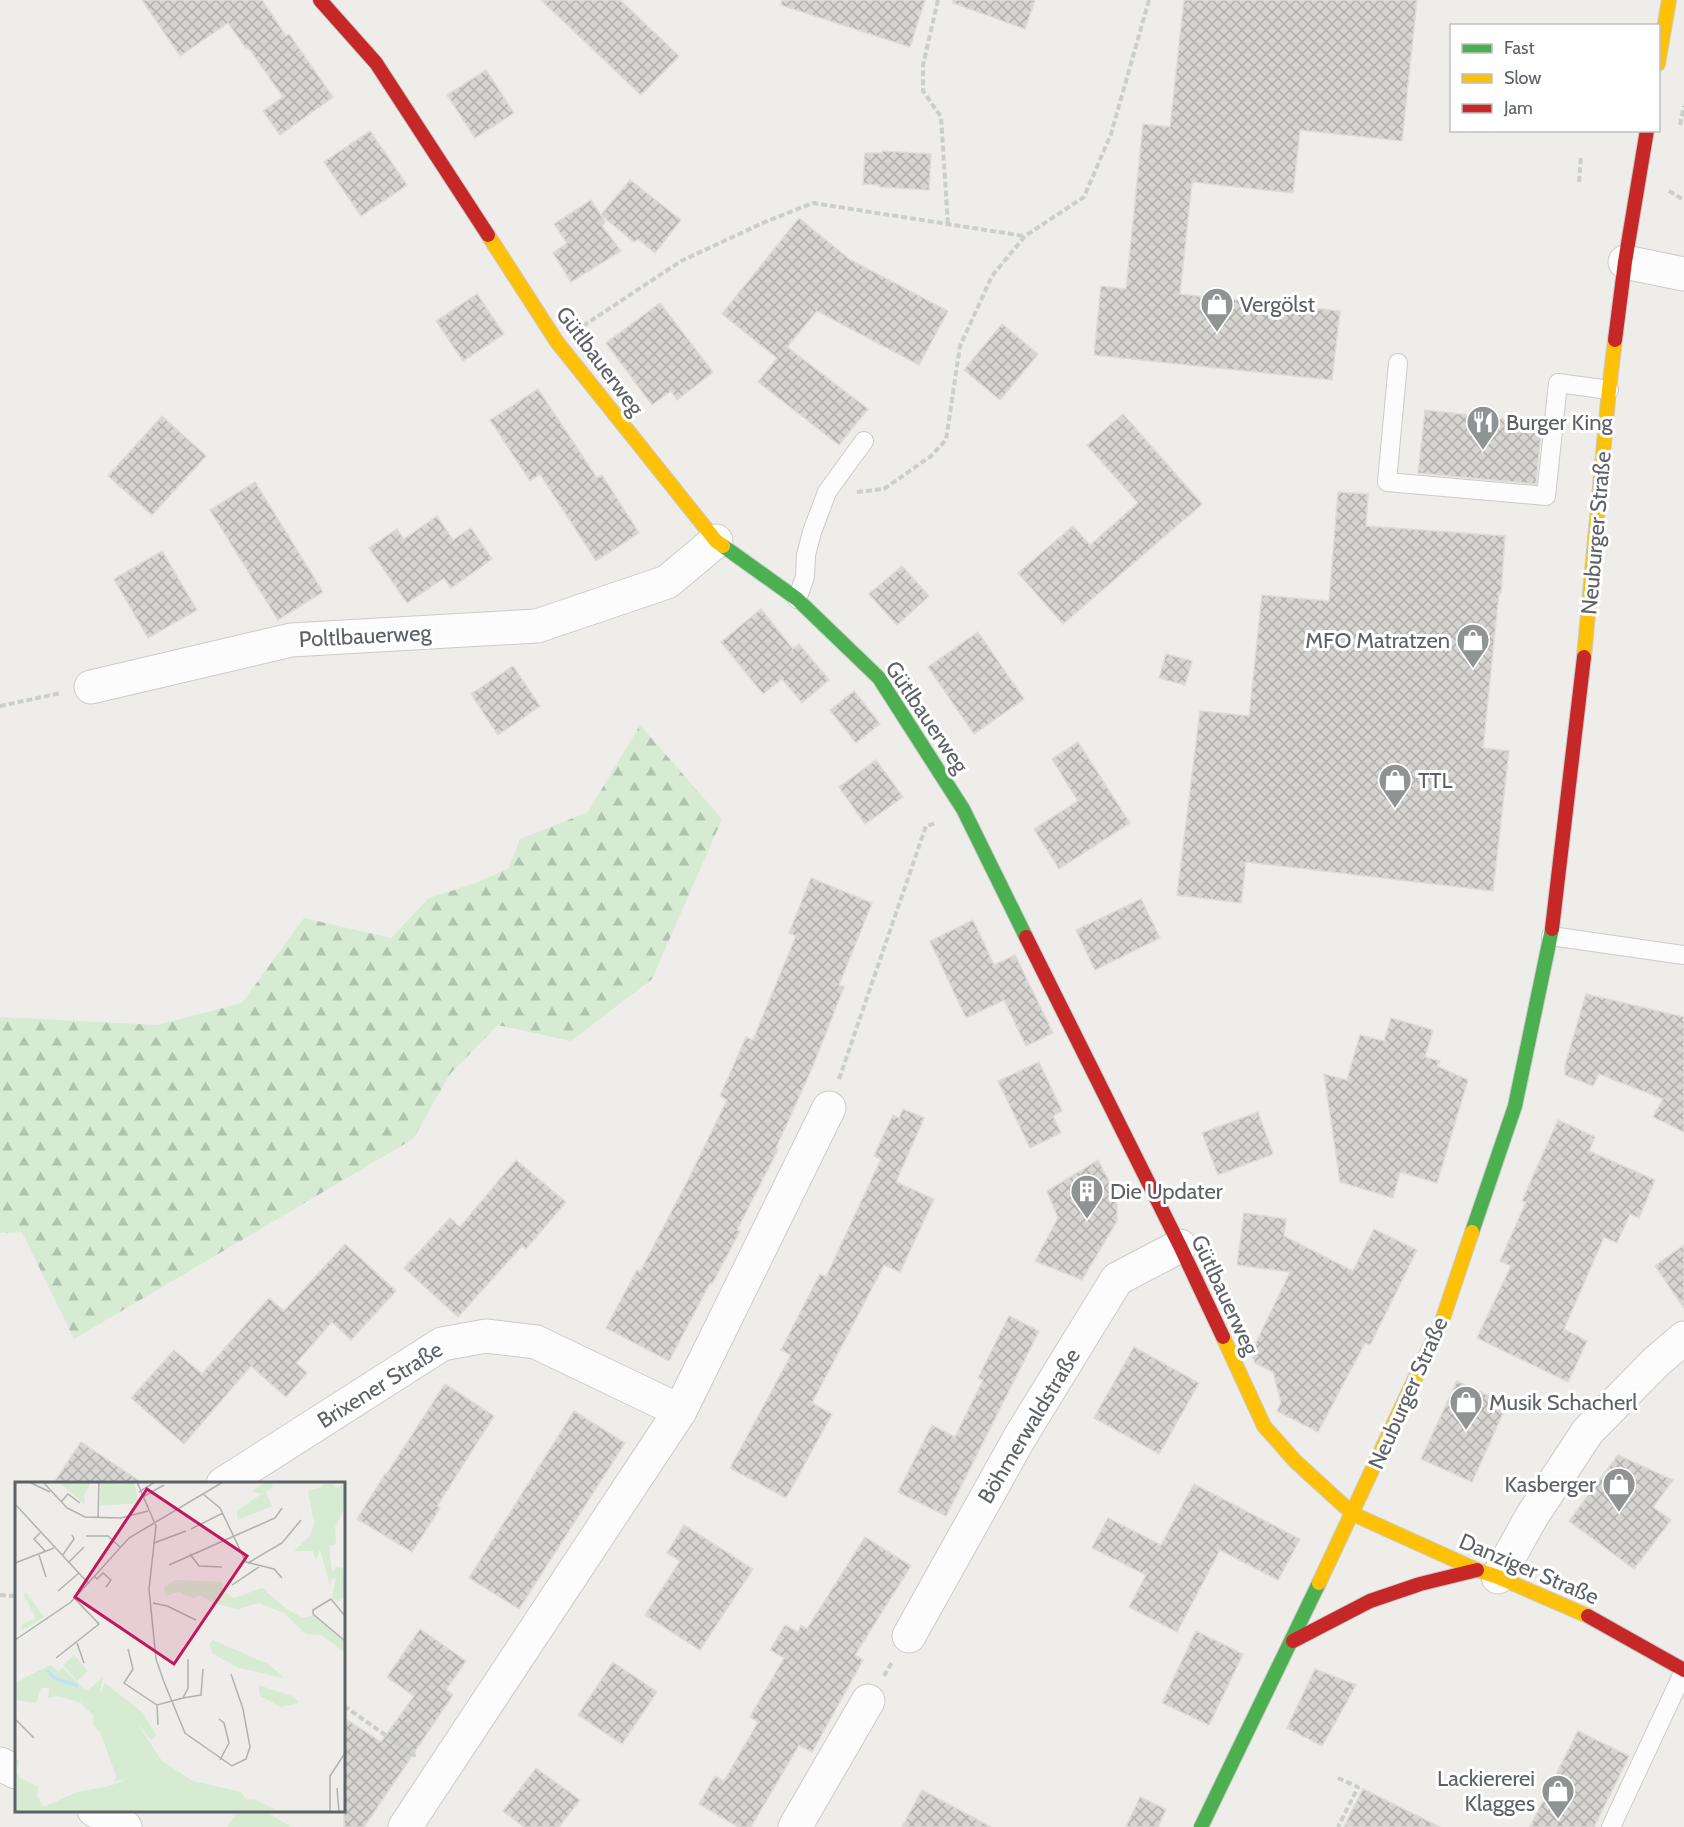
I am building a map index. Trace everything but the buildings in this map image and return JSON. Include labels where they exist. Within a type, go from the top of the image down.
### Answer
[{"type":"street","name":"Gütlbauerweg","points":[[320,0],[376,63],[556,342],[716,541],[797,599],[879,678],[963,808],[1180,1246],[1264,1426],[1295,1461],[1353,1514]]},
{"type":"street","points":[[1660,58],[1669,0]]},
{"type":"street","name":"Neuburger Straße","points":[[1202,1827],[1293,1641],[1442,1321],[1515,1106],[1551,936],[1588,623],[1609,390],[1625,262],[1647,132]]},
{"type":"street","points":[[1625,262],[1684,274]]},
{"type":"street","name":"Poltlbauerweg","points":[[91,687],[291,640],[537,626],[667,582],[716,541]]},
{"type":"street","points":[[405,1827],[680,1411],[829,1108]]},
{"type":"street","name":"Böhmerwaldstraße","points":[[909,1636],[1020,1437],[1118,1279],[1180,1246]]},
{"type":"street","name":"Brixener Straße","points":[[226,1482],[442,1344],[486,1336],[536,1342],[680,1411]]},
{"type":"street","points":[[1293,1641],[1370,1601],[1420,1584],[1487,1574],[1532,1516],[1588,1431],[1657,1361],[1684,1338]]},
{"type":"street","name":"Danziger Straße","points":[[1353,1514],[1487,1574],[1598,1620],[1684,1670]]},
{"type":"street","points":[[795,1827],[868,1701]]},
{"type":"street","points":[[0,1764],[15,1772]]},
{"type":"street","points":[[98,1812],[125,1827]]},
{"type":"lane","points":[[1398,363],[1387,482],[1546,496],[1558,383],[1609,390]]},
{"type":"lane","points":[[797,599],[805,577],[806,555],[812,532],[830,489],[864,441]]},
{"type":"lane","points":[[1551,936],[1684,956]]},
{"type":"lane","points":[[1611,1827],[1684,1670]]},
{"type":"path","points":[[938,0],[923,65],[923,91],[941,117],[948,225]]},
{"type":"path","points":[[830,489],[862,493],[884,489],[931,456],[945,440],[960,346],[992,276],[1025,236],[1084,197],[1111,134],[1149,0]]},
{"type":"path","points":[[1579,182],[1581,156]]},
{"type":"path","points":[[1666,189],[1684,200]]},
{"type":"path","points":[[556,342],[681,261],[765,222],[813,203],[1025,236]]},
{"type":"path","points":[[0,706],[91,687]]},
{"type":"path","points":[[829,1108],[926,826]]},
{"type":"path","points":[[0,1594],[13,1596],[15,1594]]},
{"type":"path","points":[[868,1701],[909,1636]]},
{"type":"path","points":[[345,1707],[414,1755],[407,1765]]},
{"type":"path","points":[[1338,1778],[1358,1787],[1338,1827]]},
{"type":"green space","points":[[640,725],[722,819],[652,979],[571,1041],[498,1025],[450,1074],[413,1139],[74,1339],[22,1232],[0,1233],[0,1017],[157,1025],[242,1003],[304,918],[391,938],[429,898],[476,883],[509,868],[520,839],[588,812]]},
{"type":"green space","points":[[238,1812],[267,1812],[291,1827],[227,1827]]},
{"type":"traffic: fast","points":[[723,546],[797,599],[879,678],[963,809],[1026,937]]},
{"type":"traffic: fast","points":[[1472,1232],[1515,1106],[1552,929]]},
{"type":"traffic: fast","points":[[1201,1827],[1319,1583]]},
{"type":"traffic: slow","points":[[1660,52],[1669,0]]},
{"type":"traffic: slow","points":[[488,235],[557,342],[716,541],[723,546]]},
{"type":"traffic: slow","points":[[1584,657],[1615,340]]},
{"type":"traffic: slow","points":[[1319,1583],[1442,1321],[1472,1232]]},
{"type":"traffic: slow","points":[[1223,1337],[1264,1426],[1295,1461],[1353,1514],[1477,1570],[1588,1616]]},
{"type":"traffic: jam","points":[[320,0],[376,63],[488,235]]},
{"type":"traffic: jam","points":[[1615,340],[1625,262],[1647,132]]},
{"type":"traffic: jam","points":[[1552,929],[1584,657]]},
{"type":"traffic: jam","points":[[1026,937],[1223,1337]]},
{"type":"traffic: jam","points":[[1293,1641],[1370,1601],[1420,1584],[1477,1570]]},
{"type":"traffic: jam","points":[[1588,1616],[1684,1670]]},
{"type":"place","name":"Vergölst","points":[[1217,333]]},
{"type":"place","name":"Burger King","points":[[1483,451]]},
{"type":"place","name":"MFO Matratzen","points":[[1473,669]]},
{"type":"place","name":"TTL","points":[[1395,809]]},
{"type":"place","name":"Die Updater","points":[[1087,1220]]},
{"type":"place","name":"Musik Schacherl","points":[[1466,1431]]},
{"type":"place","name":"Kasberger","points":[[1619,1513]]},
{"type":"place","name":"Lackiererei Klagges","points":[[1558,1820]]}]
